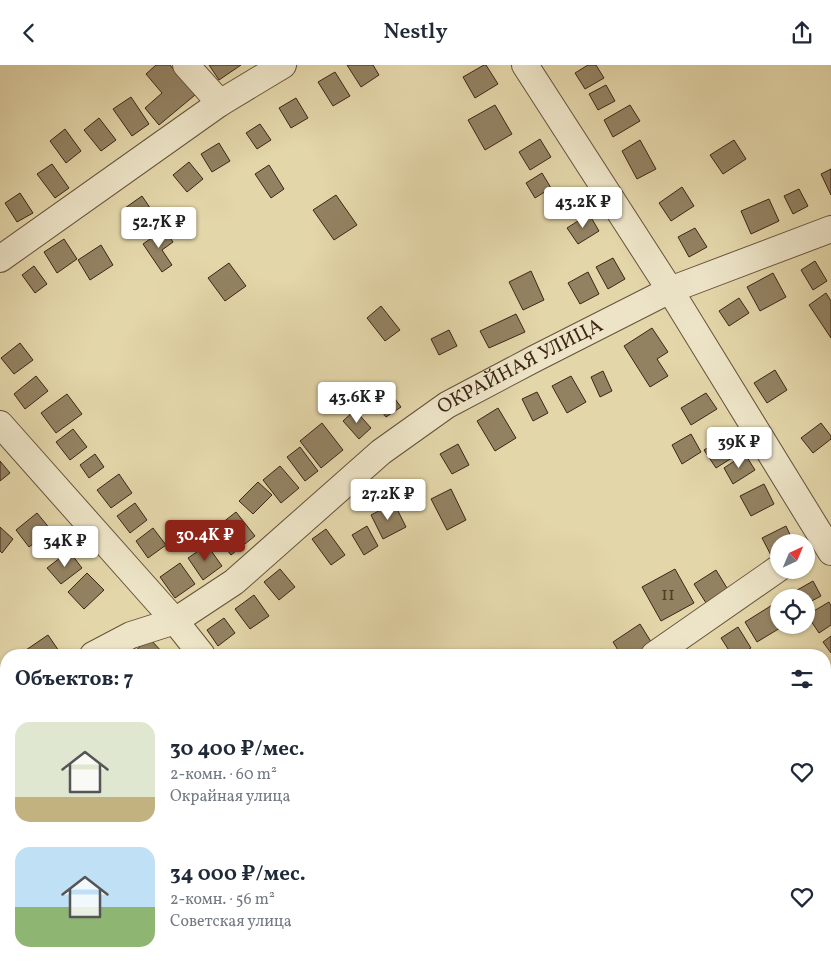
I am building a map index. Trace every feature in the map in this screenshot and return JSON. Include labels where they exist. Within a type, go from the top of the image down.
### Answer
[{"type":"street","points":[[186,65],[220,103]]},
{"type":"street","points":[[0,259],[220,103],[283,65]]},
{"type":"street","points":[[534,68],[824,547]]},
{"type":"street","name":"ОКРАЙНАЯ УЛИЦА","points":[[105,649],[131,635],[174,621],[234,582],[381,451],[447,405],[670,290],[831,229]]},
{"type":"street","points":[[0,424],[197,649]]},
{"type":"street","points":[[663,649],[770,575]]},
{"type":"building","points":[[156,65],[170,65],[195,95],[159,125],[145,108],[162,93],[146,74]]},
{"type":"building","points":[[209,65],[241,65],[219,80]]},
{"type":"building","points":[[347,65],[373,65],[379,75],[361,87]]},
{"type":"building","points":[[486,65],[498,84],[475,98],[463,77]]},
{"type":"building","points":[[588,65],[596,65],[604,78],[585,89],[575,73]]},
{"type":"building","points":[[335,72],[350,96],[333,106],[318,82]]},
{"type":"building","points":[[606,85],[615,101],[598,110],[589,94]]},
{"type":"building","points":[[131,97],[149,124],[132,136],[113,109]]},
{"type":"building","points":[[296,98],[308,118],[291,128],[279,108]]},
{"type":"building","points":[[495,105],[512,134],[485,150],[468,120]]},
{"type":"building","points":[[630,105],[640,121],[613,137],[604,120]]},
{"type":"building","points":[[99,118],[116,140],[101,151],[84,130]]},
{"type":"building","points":[[260,124],[271,140],[257,149],[246,133]]},
{"type":"building","points":[[65,129],[81,151],[66,163],[50,141]]},
{"type":"building","points":[[540,139],[551,157],[530,170],[519,152]]},
{"type":"building","points":[[640,140],[656,169],[637,179],[622,151]]},
{"type":"building","points":[[734,140],[746,159],[723,174],[710,155]]},
{"type":"building","points":[[219,143],[230,161],[212,172],[201,154]]},
{"type":"building","points":[[189,162],[203,179],[187,192],[173,175]]},
{"type":"building","points":[[52,164],[69,188],[55,198],[37,174]]},
{"type":"building","points":[[269,165],[284,189],[271,198],[255,174]]},
{"type":"building","points":[[831,169],[831,195],[821,174]]},
{"type":"building","points":[[542,173],[551,188],[535,198],[526,183]]},
{"type":"building","points":[[682,187],[694,206],[671,221],[659,203]]},
{"type":"building","points":[[799,189],[808,206],[793,214],[784,196]]},
{"type":"building","points":[[20,193],[33,213],[17,222],[5,203]]},
{"type":"building","points":[[336,195],[357,225],[334,240],[313,210]]},
{"type":"building","points":[[142,196],[161,224],[144,236],[125,208]]},
{"type":"building","points":[[769,199],[779,221],[751,234],[741,211]]},
{"type":"building","points":[[589,214],[599,231],[578,244],[567,228]]},
{"type":"building","points":[[695,228],[707,247],[689,257],[678,237]]},
{"type":"building","points":[[164,229],[173,242],[162,250],[172,265],[162,272],[143,244]]},
{"type":"building","points":[[64,239],[77,259],[57,273],[44,252]]},
{"type":"building","points":[[101,245],[113,265],[90,280],[78,260]]},
{"type":"building","points":[[613,258],[625,279],[608,289],[596,267]]},
{"type":"building","points":[[815,261],[827,281],[813,290],[801,270]]},
{"type":"building","points":[[229,263],[246,286],[225,301],[208,278]]},
{"type":"building","points":[[34,266],[47,284],[35,293],[22,275]]},
{"type":"building","points":[[531,271],[544,300],[523,310],[509,282]]},
{"type":"building","points":[[588,272],[599,294],[580,304],[568,283]]},
{"type":"building","points":[[773,273],[786,297],[760,311],[747,287]]},
{"type":"building","points":[[826,293],[831,301],[831,338],[809,305]]},
{"type":"building","points":[[739,298],[749,313],[729,326],[719,311]]},
{"type":"building","points":[[381,306],[400,330],[385,341],[367,318]]},
{"type":"building","points":[[516,314],[525,332],[489,348],[480,331]]},
{"type":"building","points":[[652,328],[668,352],[657,359],[668,376],[650,387],[624,346]]},
{"type":"building","points":[[449,330],[457,346],[439,355],[431,339]]},
{"type":"building","points":[[20,343],[33,360],[14,374],[1,358]]},
{"type":"building","points":[[775,370],[787,390],[767,403],[754,383]]},
{"type":"building","points":[[603,371],[612,391],[600,397],[591,377]]},
{"type":"building","points":[[36,376],[48,391],[25,409],[14,394]]},
{"type":"building","points":[[571,376],[586,402],[567,413],[552,386]]},
{"type":"building","points":[[389,391],[401,407],[386,417],[374,401]]},
{"type":"building","points":[[537,392],[548,413],[533,421],[522,399]]},
{"type":"building","points":[[706,393],[717,409],[691,425],[681,408]]},
{"type":"building","points":[[67,394],[82,414],[56,433],[41,413]]},
{"type":"building","points":[[498,408],[516,438],[495,451],[477,421]]},
{"type":"building","points":[[355,410],[371,428],[359,439],[343,421]]},
{"type":"building","points":[[322,423],[343,450],[321,468],[300,441]]},
{"type":"building","points":[[821,423],[831,436],[831,439],[813,453],[801,438]]},
{"type":"building","points":[[73,429],[87,447],[70,460],[56,442]]},
{"type":"building","points":[[732,433],[743,451],[716,468],[704,450]]},
{"type":"building","points":[[691,434],[701,452],[682,464],[672,445]]},
{"type":"building","points":[[458,444],[469,465],[452,474],[440,454]]},
{"type":"building","points":[[300,447],[318,471],[305,481],[287,457]]},
{"type":"building","points":[[95,454],[104,467],[89,478],[80,465]]},
{"type":"building","points":[[745,454],[755,470],[733,484],[724,468]]},
{"type":"building","points":[[0,461],[10,473],[0,481]]},
{"type":"building","points":[[280,466],[299,488],[281,503],[263,480]]},
{"type":"building","points":[[119,474],[132,493],[111,508],[97,490]]},
{"type":"building","points":[[258,482],[272,495],[253,514],[239,501]]},
{"type":"building","points":[[764,484],[774,504],[751,516],[740,496]]},
{"type":"building","points":[[451,489],[466,520],[447,530],[431,499]]},
{"type":"building","points":[[135,503],[147,520],[130,533],[117,516]]},
{"type":"building","points":[[394,503],[406,527],[383,539],[371,515]]},
{"type":"building","points":[[236,512],[255,536],[231,555],[212,531]]},
{"type":"building","points":[[37,513],[51,530],[29,547],[16,530]]},
{"type":"building","points":[[367,526],[378,546],[364,555],[352,535]]},
{"type":"building","points":[[786,526],[790,534],[770,534]]},
{"type":"building","points":[[0,527],[13,539],[2,553],[0,551]]},
{"type":"building","points":[[153,528],[166,545],[148,558],[136,541]]},
{"type":"building","points":[[326,529],[345,555],[331,565],[312,539]]},
{"type":"building","points":[[770,534],[770,553],[762,538]]},
{"type":"building","points":[[207,545],[222,566],[203,580],[188,558]]},
{"type":"building","points":[[69,551],[82,568],[61,584],[47,568]]},
{"type":"building","points":[[180,563],[195,584],[175,598],[160,577]]},
{"type":"building","points":[[280,569],[295,587],[279,600],[264,582]]},
{"type":"building","points":[[675,569],[694,603],[661,621],[642,587]]},
{"type":"building","points":[[716,570],[730,593],[708,606],[694,584]]},
{"type":"building","points":[[87,573],[104,590],[84,609],[68,592]]},
{"type":"building","points":[[813,581],[821,596],[815,599],[815,589],[799,589]]},
{"type":"building","points":[[254,595],[269,616],[250,629],[235,609]]},
{"type":"building","points":[[829,602],[831,606],[831,625],[819,633],[815,627],[815,610]]},
{"type":"building","points":[[770,606],[770,634],[757,642],[745,622]]},
{"type":"building","points":[[224,618],[235,633],[218,646],[207,630]]},
{"type":"building","points":[[640,624],[653,645],[647,649],[617,649],[613,642]]},
{"type":"building","points":[[738,627],[751,648],[728,649],[721,638]]},
{"type":"building","points":[[48,635],[58,649],[27,649]]},
{"type":"building","points":[[831,636],[831,649],[828,649],[823,642]]},
{"type":"building","points":[[149,638],[159,649],[137,649]]}]
